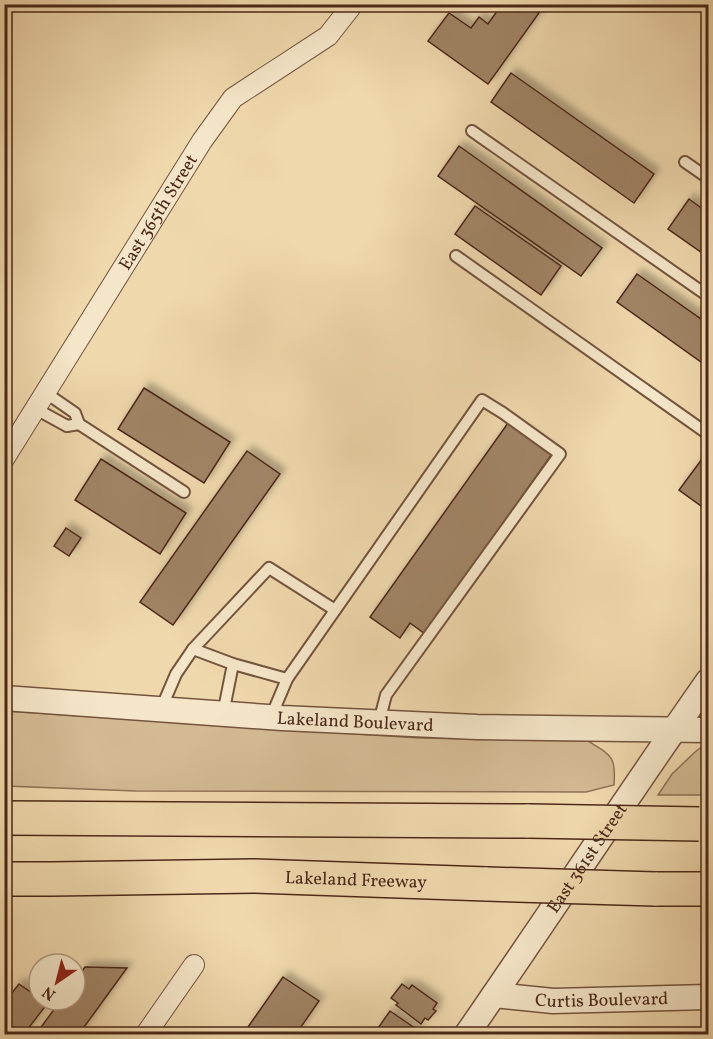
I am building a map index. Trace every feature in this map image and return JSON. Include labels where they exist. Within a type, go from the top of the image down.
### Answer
[{"type":"highway","points":[[4,800],[46,800],[188,819]]},
{"type":"highway","points":[[4,818],[704,824]]},
{"type":"highway","name":"Lakeland Freeway","points":[[4,879],[254,876],[708,889]]},
{"type":"highway","points":[[4,886],[52,879]]},
{"type":"street","name":"East 365th Street","points":[[4,459],[202,141],[233,98],[328,36],[352,4]]},
{"type":"street","name":"East 361st Street","points":[[466,1035],[708,681]]},
{"type":"street","name":"Lakeland Boulevard","points":[[4,698],[271,717],[477,727],[708,730]]},
{"type":"street","points":[[146,1035],[194,965]]},
{"type":"street","name":"Curtis Boulevard","points":[[494,995],[553,1000],[708,997]]},
{"type":"lane","points":[[472,131],[708,296]]},
{"type":"lane","points":[[685,162],[708,178]]},
{"type":"lane","points":[[456,256],[708,434]]},
{"type":"lane","points":[[271,717],[287,679],[482,400],[560,454],[386,695],[379,722]]},
{"type":"lane","points":[[41,401],[68,426],[80,424]]},
{"type":"lane","points":[[41,401],[75,413],[80,424],[184,492]]},
{"type":"lane","points":[[161,710],[176,675],[193,649],[269,568],[335,610]]},
{"type":"lane","points":[[193,649],[233,664],[287,679]]},
{"type":"lane","points":[[223,714],[233,664]]},
{"type":"shaded area","points":[[5,711],[419,738],[588,741],[611,758],[614,768],[614,785],[586,792],[136,791],[5,786]]},
{"type":"shaded area","points":[[708,742],[708,795],[658,795],[672,774]]},
{"type":"building","points":[[502,4],[528,4],[539,13],[488,84],[428,41],[449,13],[471,28],[479,17],[488,24]]},
{"type":"building","points":[[511,73],[654,174],[634,203],[491,102]]},
{"type":"building","points":[[459,146],[602,248],[581,276],[438,176]]},
{"type":"building","points":[[689,199],[708,213],[708,257],[668,229]]},
{"type":"building","points":[[475,206],[561,266],[541,295],[455,234]]},
{"type":"building","points":[[637,274],[708,324],[708,367],[617,302]]},
{"type":"building","points":[[144,388],[230,442],[204,483],[118,429]]},
{"type":"building","points":[[508,423],[552,454],[425,634],[410,623],[400,638],[370,617]]},
{"type":"building","points":[[247,451],[280,474],[173,625],[140,602]]},
{"type":"building","points":[[705,455],[708,457],[708,511],[679,490]]},
{"type":"building","points":[[101,459],[186,513],[160,554],[75,500]]},
{"type":"building","points":[[66,528],[81,538],[69,556],[54,546]]},
{"type":"building","points":[[87,967],[127,968],[79,1034],[36,1034],[52,1012],[87,1012]]},
{"type":"building","points":[[283,977],[319,1001],[296,1034],[259,1034],[248,1027]]},
{"type":"building","points":[[19,984],[27,990],[27,1012],[41,1012],[24,1034],[4,1034],[4,1003]]},
{"type":"building","points":[[402,984],[409,989],[412,985],[437,1003],[433,1009],[436,1011],[428,1020],[425,1018],[421,1024],[396,1005],[398,1003],[391,998]]},
{"type":"building","points":[[390,1011],[419,1031],[417,1034],[386,1034],[378,1028]]}]
